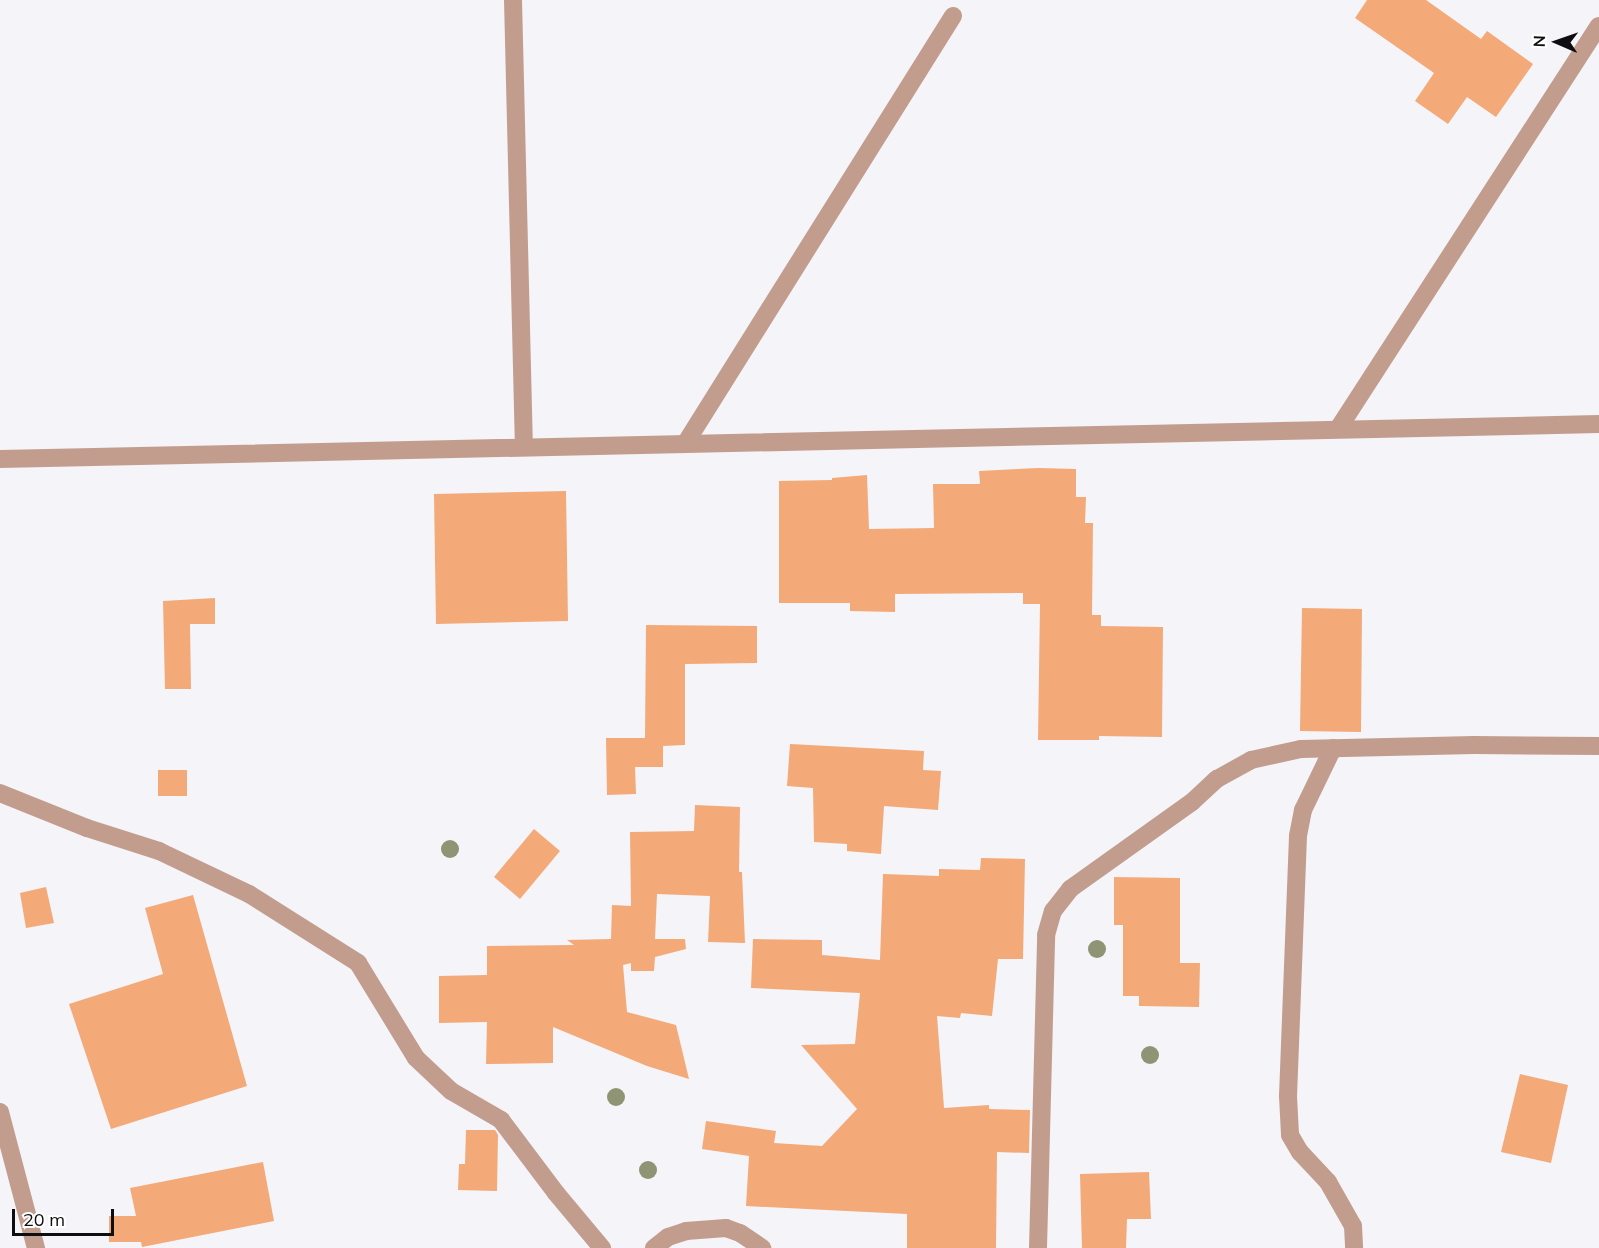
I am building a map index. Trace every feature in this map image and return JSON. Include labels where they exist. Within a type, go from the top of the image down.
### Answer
[{"type":"street","points":[[513,0],[524,447]]},
{"type":"street","points":[[685,444],[953,16]]},
{"type":"street","points":[[1338,429],[1599,26]]},
{"type":"street","points":[[0,459],[1599,424]]},
{"type":"street","points":[[1038,1248],[1046,935],[1053,911],[1071,888],[1192,802],[1217,779],[1251,760],[1301,749],[1474,745],[1599,746]]},
{"type":"street","points":[[1333,748],[1303,810],[1298,836],[1288,1096],[1290,1135],[1333,1191],[1353,1226],[1354,1248]]},
{"type":"street","points":[[0,793],[87,828],[169,856],[249,894],[358,963],[416,1058],[451,1091],[501,1120],[556,1193],[602,1248]]},
{"type":"street","points":[[0,1112],[36,1248]]},
{"type":"street","points":[[654,1248],[668,1237],[686,1231],[726,1228],[740,1233],[762,1248]]},
{"type":"building","points":[[1367,0],[1426,0],[1481,39],[1487,31],[1533,64],[1496,117],[1467,97],[1448,124],[1415,101],[1434,73],[1355,18]]},
{"type":"building","points":[[1076,469],[1076,497],[1086,497],[1085,523],[1093,523],[1092,615],[1101,615],[1101,626],[1163,627],[1162,737],[1099,736],[1099,740],[1038,740],[1040,604],[1023,604],[1023,593],[895,594],[895,612],[850,611],[850,603],[779,603],[779,481],[832,480],[832,478],[867,475],[869,529],[934,528],[933,484],[980,484],[979,471]]},
{"type":"building","points":[[566,491],[568,621],[436,624],[434,494]]},
{"type":"building","points":[[215,598],[215,624],[190,624],[191,689],[165,689],[163,601]]},
{"type":"building","points":[[1302,608],[1362,609],[1361,732],[1300,731]]},
{"type":"building","points":[[646,625],[757,626],[757,663],[685,664],[685,745],[663,746],[663,767],[635,767],[636,794],[607,795],[606,738],[645,738]]},
{"type":"building","points":[[790,744],[924,751],[923,770],[941,771],[938,810],[884,806],[881,854],[847,851],[847,844],[814,842],[813,788],[787,786]]},
{"type":"building","points":[[158,770],[187,770],[187,796],[158,796]]},
{"type":"building","points":[[695,805],[740,807],[739,872],[742,872],[745,943],[708,942],[710,896],[657,894],[655,939],[685,939],[686,949],[655,957],[654,971],[631,971],[631,963],[623,965],[627,1012],[676,1025],[689,1079],[647,1066],[553,1027],[553,1063],[486,1064],[487,1022],[439,1023],[439,976],[487,975],[487,946],[574,945],[567,940],[611,939],[612,905],[631,906],[630,832],[694,831]]},
{"type":"building","points":[[534,829],[560,851],[520,899],[494,877]]},
{"type":"building","points":[[981,858],[1025,859],[1023,959],[998,959],[992,1016],[961,1013],[960,1018],[937,1016],[944,1108],[989,1105],[989,1109],[1030,1110],[1029,1153],[997,1152],[996,1248],[907,1248],[907,1214],[746,1206],[749,1156],[702,1149],[706,1121],[776,1131],[774,1143],[822,1146],[857,1109],[801,1045],[855,1044],[860,993],[751,988],[753,939],[822,940],[822,955],[880,960],[883,874],[939,876],[939,869],[980,870]]},
{"type":"building","points":[[1114,877],[1180,878],[1180,963],[1200,963],[1199,1007],[1139,1006],[1139,996],[1123,996],[1123,925],[1114,925]]},
{"type":"building","points":[[46,887],[54,923],[26,928],[20,893]]},
{"type":"building","points":[[193,895],[247,1086],[111,1129],[69,1004],[163,974],[145,908]]},
{"type":"building","points":[[1520,1074],[1568,1085],[1551,1163],[1501,1152]]},
{"type":"building","points":[[466,1130],[495,1130],[498,1135],[497,1191],[458,1190],[459,1164],[465,1164]]},
{"type":"building","points":[[263,1162],[274,1221],[142,1247],[141,1242],[109,1242],[109,1216],[136,1216],[130,1188]]},
{"type":"building","points":[[1149,1172],[1151,1219],[1127,1219],[1126,1248],[1082,1248],[1080,1174]]}]
